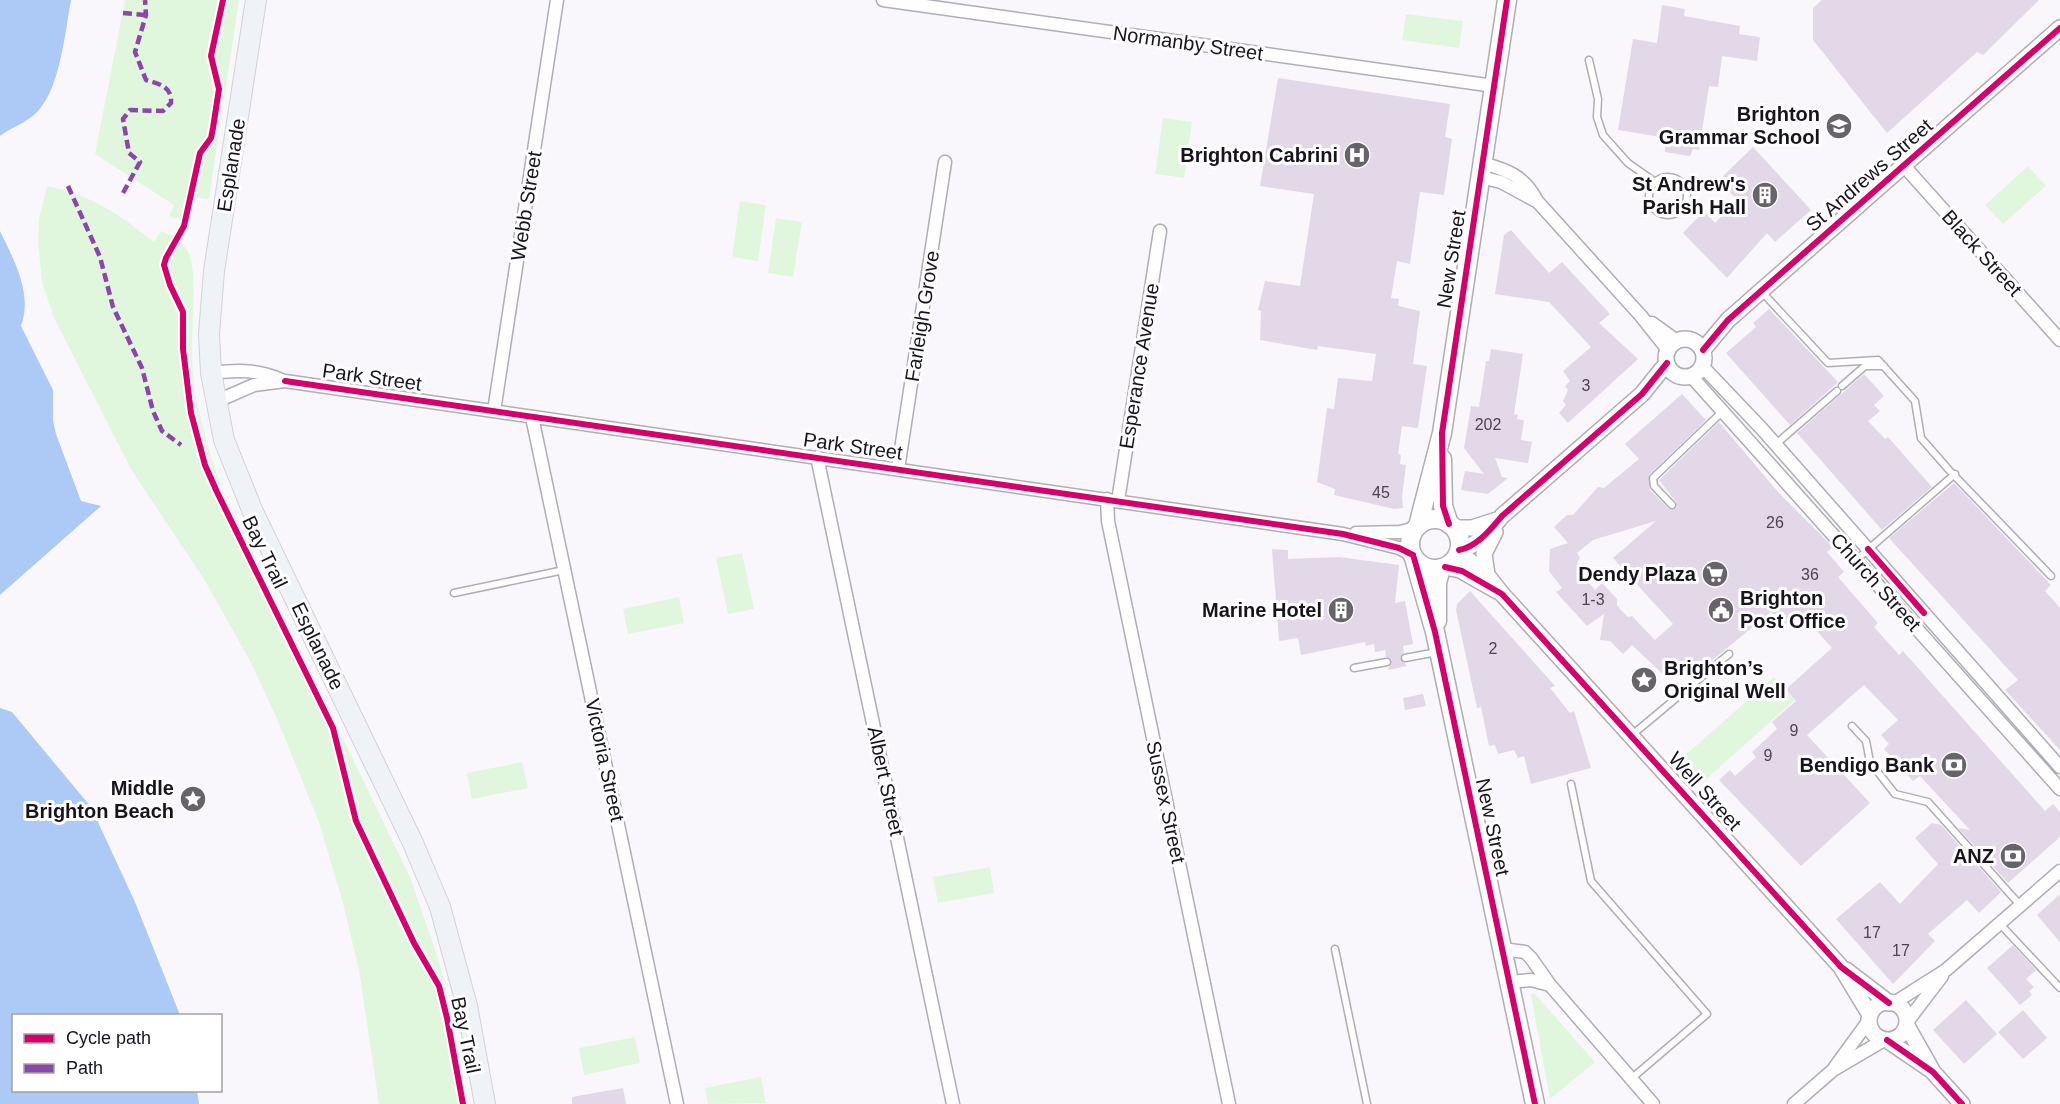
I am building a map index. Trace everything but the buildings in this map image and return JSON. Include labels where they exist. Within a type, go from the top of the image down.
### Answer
[{"type":"main road","name":"Esplanade","points":[[256,0],[214,271],[209,334],[215,402],[224,440],[238,480],[413,843],[440,908],[467,1006],[484,1104]]},
{"type":"main road","name":"New Street","points":[[1417,527],[1442,433],[1507,0]]},
{"type":"main road","name":"New Street","points":[[1442,433],[1443,497],[1452,526]]},
{"type":"main road","points":[[1431,520],[1452,526],[1460,541],[1455,559],[1443,568],[1426,567],[1414,556],[1410,541],[1417,527],[1431,520]]},
{"type":"main road","name":"New Street","points":[[1414,556],[1435,632],[1535,1104]]},
{"type":"main road","name":"New Street","points":[[1435,632],[1437,583],[1443,568]]},
{"type":"street","name":"Webb Street","points":[[494,411],[557,0]]},
{"type":"street","name":"Normanby Street","points":[[883,0],[1494,87]]},
{"type":"street","name":"St Andrews Street","points":[[1698,345],[2060,28]]},
{"type":"street","name":"Farleigh Grove","points":[[898,469],[945,162]]},
{"type":"street","name":"Black Street","points":[[1904,166],[2060,340]]},
{"type":"street","name":"Church Street","points":[[1481,170],[1518,175],[1537,201],[2060,789]]},
{"type":"street","name":"Esperance Avenue","points":[[1113,500],[1160,231]]},
{"type":"street","points":[[1680,362],[1698,345]]},
{"type":"street","points":[[1459,551],[1479,540],[1506,513],[1698,345]]},
{"type":"street","name":"Church Street","points":[[1680,362],[1776,444],[2060,767]]},
{"type":"street","name":"Park Street","points":[[211,373],[238,370],[265,372],[285,381]]},
{"type":"street","name":"Park Street","points":[[215,402],[254,385],[285,381],[1343,534],[1399,548],[1414,556]]},
{"type":"street","name":"Victoria Street","points":[[532,417],[677,1104]]},
{"type":"street","name":"Albert Street","points":[[817,458],[953,1104]]},
{"type":"street","name":"Sussex Street","points":[[1113,500],[1108,521],[1229,1104]]},
{"type":"street","points":[[1452,526],[1472,528],[1506,513]]},
{"type":"street","points":[[1487,575],[1484,564],[1485,549],[1506,513]]},
{"type":"street","name":"Park Street","points":[[1343,534],[1400,532],[1417,527]]},
{"type":"street","name":"Well Street","points":[[1459,551],[1487,575],[1841,967],[1870,1017]]},
{"type":"street","name":"Well Street","points":[[1443,568],[1462,571],[1502,594]]},
{"type":"street","points":[[1833,1070],[1878,1006],[1892,1003],[1947,970],[2060,871]]},
{"type":"street","points":[[1502,949],[1525,952],[1550,986],[1653,1104]]},
{"type":"street","name":"Well Street","points":[[1841,967],[1892,1003]]},
{"type":"street","points":[[1794,1104],[1833,1070],[1886,1040],[1902,1035],[1907,1024],[1947,970]]},
{"type":"street","points":[[1509,982],[1531,980],[1550,986]]},
{"type":"street","points":[[1892,1003],[1904,1011],[1907,1024],[1933,1072]]},
{"type":"street","points":[[1870,1017],[1871,1030],[1933,1072],[1962,1104]]},
{"type":"lane","points":[[1589,60],[1598,99],[1597,117],[1603,135],[1628,163],[1655,182]]},
{"type":"lane","points":[[1666,177],[1681,182],[1688,196],[1683,208],[1667,215],[1657,211],[1650,202],[1649,193],[1655,182],[1666,177]]},
{"type":"lane","points":[[1761,291],[1828,363],[1878,360],[1915,401],[1921,438],[1947,469],[1955,474],[2051,576]]},
{"type":"lane","points":[[1776,444],[1865,366],[1884,366]]},
{"type":"lane","points":[[1672,506],[1654,486],[1653,478],[1723,411]]},
{"type":"lane","points":[[1856,560],[1955,474]]},
{"type":"lane","points":[[454,592],[565,570]]},
{"type":"lane","points":[[1406,658],[1439,652]]},
{"type":"lane","points":[[1632,735],[1729,654]]},
{"type":"lane","points":[[1354,668],[1387,662]]},
{"type":"lane","points":[[1852,726],[1866,741],[1870,762],[1895,794],[1928,802],[2020,905]]},
{"type":"lane","points":[[1571,784],[1591,881],[1707,1014],[1630,1079]]},
{"type":"lane","points":[[1999,924],[2060,988]]},
{"type":"lane","points":[[1335,949],[1367,1104]]},
{"type":"green space","points":[[125,0],[239,0],[209,199],[189,197],[184,220],[169,217],[174,205],[95,154]]},
{"type":"green space","points":[[1406,14],[1463,21],[1459,48],[1402,40]]},
{"type":"green space","points":[[1163,118],[1192,122],[1184,178],[1155,174]]},
{"type":"green space","points":[[2028,166],[2046,186],[2003,224],[1985,205]]},
{"type":"green space","points":[[47,186],[79,195],[104,207],[154,242],[161,231],[174,237],[189,254],[194,290],[192,359],[195,392],[216,473],[410,877],[445,984],[468,1104],[379,1104],[359,970],[343,903],[320,825],[278,721],[250,661],[204,579],[132,471],[54,318],[42,282],[38,242],[39,219]]},
{"type":"green space","points":[[740,201],[766,205],[758,261],[732,257]]},
{"type":"green space","points":[[776,218],[802,222],[793,277],[768,273]]},
{"type":"green space","points":[[742,553],[754,609],[728,614],[716,558]]},
{"type":"green space","points":[[679,597],[684,623],[628,634],[623,609]]},
{"type":"green space","points":[[1774,677],[1795,700],[1704,781],[1683,757]]},
{"type":"green space","points":[[522,762],[528,788],[472,799],[467,773]]},
{"type":"green space","points":[[990,867],[994,893],[938,903],[933,877]]},
{"type":"green space","points":[[1534,993],[1595,1062],[1550,1099],[1531,995]]},
{"type":"green space","points":[[635,1037],[640,1063],[584,1075],[579,1048]]},
{"type":"green space","points":[[761,1077],[766,1103],[708,1104],[705,1088]]},
{"type":"water","points":[[0,0],[71,0],[64,44],[50,91],[35,114],[0,136]]},
{"type":"water","points":[[0,231],[16,265],[23,290],[25,302],[21,326],[53,390],[53,421],[56,434],[81,501],[101,506],[0,595]]},
{"type":"water","points":[[0,708],[12,712],[91,807],[135,902],[180,1014],[12,1014],[12,1092],[197,1092],[199,1104],[0,1104]]},
{"type":"marked path","points":[[123,193],[140,162],[129,153],[123,119],[130,110],[163,111],[171,103],[167,89],[146,80],[135,52],[146,15],[145,0]]},
{"type":"marked path","points":[[123,13],[146,15]]},
{"type":"marked path","points":[[68,186],[100,257],[113,307],[142,368],[153,411],[162,431],[181,445]]},
{"type":"cycle path","name":"Bay Trail","points":[[223,0],[211,56],[219,89],[211,138],[200,153],[184,226],[164,265],[170,285],[183,312],[183,349],[191,413],[205,465],[217,492],[333,728],[356,821],[414,943],[439,986],[463,1104]]},
{"type":"cycle path","points":[[1449,524],[1443,506],[1442,433],[1507,0]]},
{"type":"cycle path","points":[[1703,350],[1728,320],[2060,28]]},
{"type":"cycle path","points":[[1459,550],[1483,537],[1502,516],[1642,394],[1667,363]]},
{"type":"cycle path","points":[[285,381],[1343,534],[1399,548],[1413,555]]},
{"type":"cycle path","points":[[1868,549],[1924,613]]},
{"type":"cycle path","points":[[1414,558],[1435,632],[1535,1104]]},
{"type":"cycle path","points":[[1445,567],[1462,571],[1502,594],[1841,967],[1889,1003]]},
{"type":"cycle path","points":[[1887,1040],[1933,1072],[1962,1104]]},
{"type":"place","name":"Brighton Grammar School","points":[[1839,126]]},
{"type":"place","name":"Brighton Cabrini","points":[[1357,155]]},
{"type":"place","name":"St Andrew's Parish Hall","points":[[1765,195]]},
{"type":"place","name":"Dendy Plaza","points":[[1715,574]]},
{"type":"place","name":"Marine Hotel","points":[[1341,610]]},
{"type":"place","name":"Brighton Post Office","points":[[1721,610]]},
{"type":"place","name":"Brighton’s Original Well","points":[[1644,680]]},
{"type":"place","name":"Bendigo Bank","points":[[1954,765]]},
{"type":"place","name":"Middle Brighton Beach","points":[[193,799]]},
{"type":"place","name":"ANZ","points":[[2013,856]]}]
